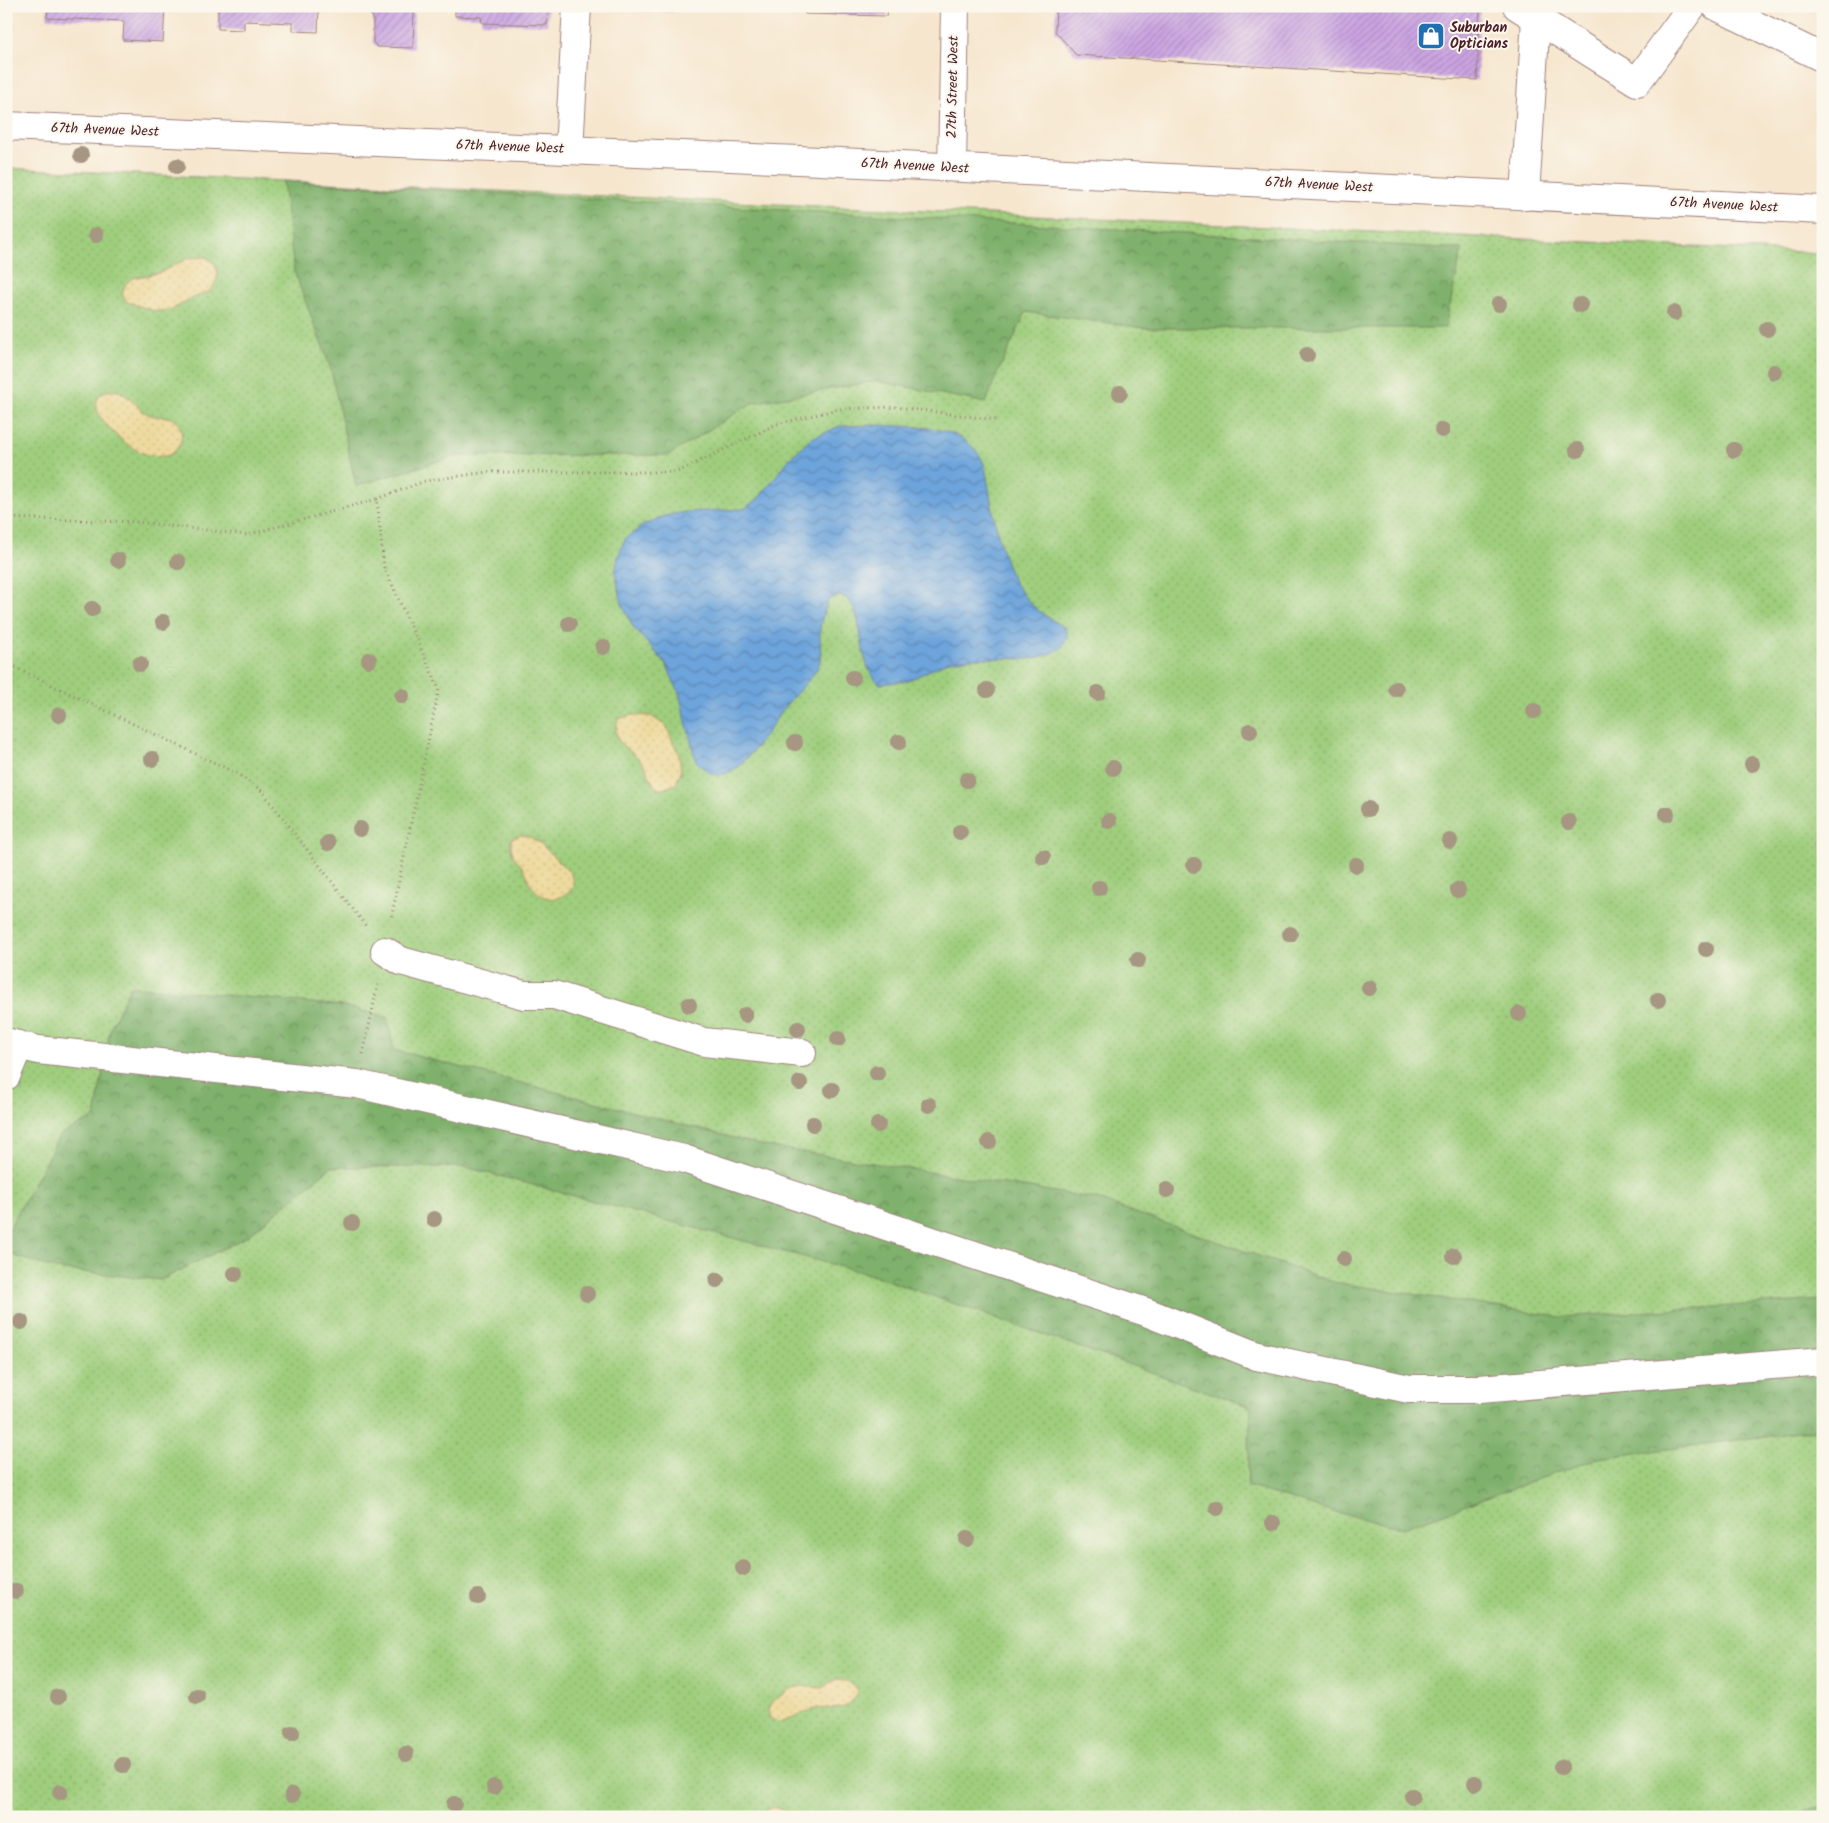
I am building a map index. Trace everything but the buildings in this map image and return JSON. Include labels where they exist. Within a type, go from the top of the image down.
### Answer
[{"type":"street","points":[[569,150],[577,6]]},
{"type":"street","name":"27th Street West","points":[[952,168],[955,6]]},
{"type":"street","points":[[1527,12],[1637,82],[1692,6]]},
{"type":"street","points":[[1716,6],[1823,58]]},
{"type":"street","points":[[1525,196],[1527,12]]},
{"type":"street","name":"67th Avenue West","points":[[6,126],[569,150],[1823,210]]},
{"type":"street","points":[[385,951],[401,961],[524,996],[554,995],[704,1042],[802,1053]]},
{"type":"street","points":[[6,1076],[13,1043],[38,1050],[357,1084],[684,1159],[1146,1312],[1256,1356],[1409,1390],[1480,1389],[1823,1361]]},
{"type":"path","points":[[6,518],[138,522],[247,534],[377,499],[425,481],[487,472],[677,472],[777,424],[838,409],[896,407],[998,420]]},
{"type":"path","points":[[357,1084],[439,689],[384,566],[377,499]]},
{"type":"path","points":[[6,663],[236,772],[262,791],[385,951]]},
{"type":"green space","points":[[6,168],[1823,253],[1823,1817],[6,1817]]},
{"type":"green space","points":[[283,181],[1462,249],[1445,328],[1145,328],[1026,312],[994,381],[986,403],[877,381],[752,403],[669,455],[456,456],[356,486],[330,366],[294,271]]},
{"type":"green space","points":[[130,986],[344,1006],[387,1017],[394,1050],[765,1146],[1093,1198],[1333,1282],[1561,1317],[1823,1300],[1823,1429],[1598,1458],[1402,1528],[1323,1509],[1247,1486],[1251,1407],[872,1275],[465,1167],[331,1167],[246,1237],[161,1280],[55,1269],[6,1253],[6,1234],[60,1135],[95,1117],[110,1030]]},
{"type":"green space","points":[[1823,1805],[1823,1817],[1792,1817]]},
{"type":"sand","points":[[206,257],[215,264],[218,274],[216,282],[210,291],[171,310],[155,311],[127,302],[122,294],[125,285],[132,278],[159,273],[188,258]]},
{"type":"sand","points":[[106,391],[122,393],[148,414],[174,419],[182,433],[176,450],[166,456],[149,455],[124,442],[100,415],[97,406],[98,398]]},
{"type":"sand","points":[[631,715],[651,716],[666,726],[679,755],[681,771],[676,784],[663,789],[657,789],[643,764],[619,741],[616,728],[618,719]]},
{"type":"sand","points":[[520,835],[528,836],[540,843],[571,874],[574,886],[569,892],[558,898],[552,898],[541,895],[535,890],[530,884],[523,868],[513,855],[511,839]]},
{"type":"sand","points":[[838,1679],[850,1683],[858,1693],[852,1701],[842,1708],[812,1710],[777,1722],[770,1718],[768,1710],[771,1703],[790,1689],[800,1686],[823,1688],[830,1682]]},
{"type":"sand","points":[[775,1807],[795,1816],[818,1816],[829,1813],[849,1812],[853,1817],[763,1817],[766,1810]]},
{"type":"water","points":[[879,425],[928,428],[946,432],[964,440],[976,451],[984,464],[997,531],[1008,569],[1013,580],[1029,602],[1045,616],[1065,628],[1067,635],[1063,647],[1048,655],[1030,659],[973,658],[949,661],[907,681],[880,684],[873,677],[865,659],[858,620],[853,606],[847,598],[838,596],[829,599],[821,625],[820,658],[816,671],[786,705],[747,758],[728,773],[712,774],[696,761],[679,693],[666,664],[633,627],[622,604],[615,572],[625,539],[642,526],[664,516],[685,512],[744,509],[759,498],[791,457],[812,438],[840,426]]},
{"type":"place","name":"Suburban Opticians","points":[[1431,36]]}]
